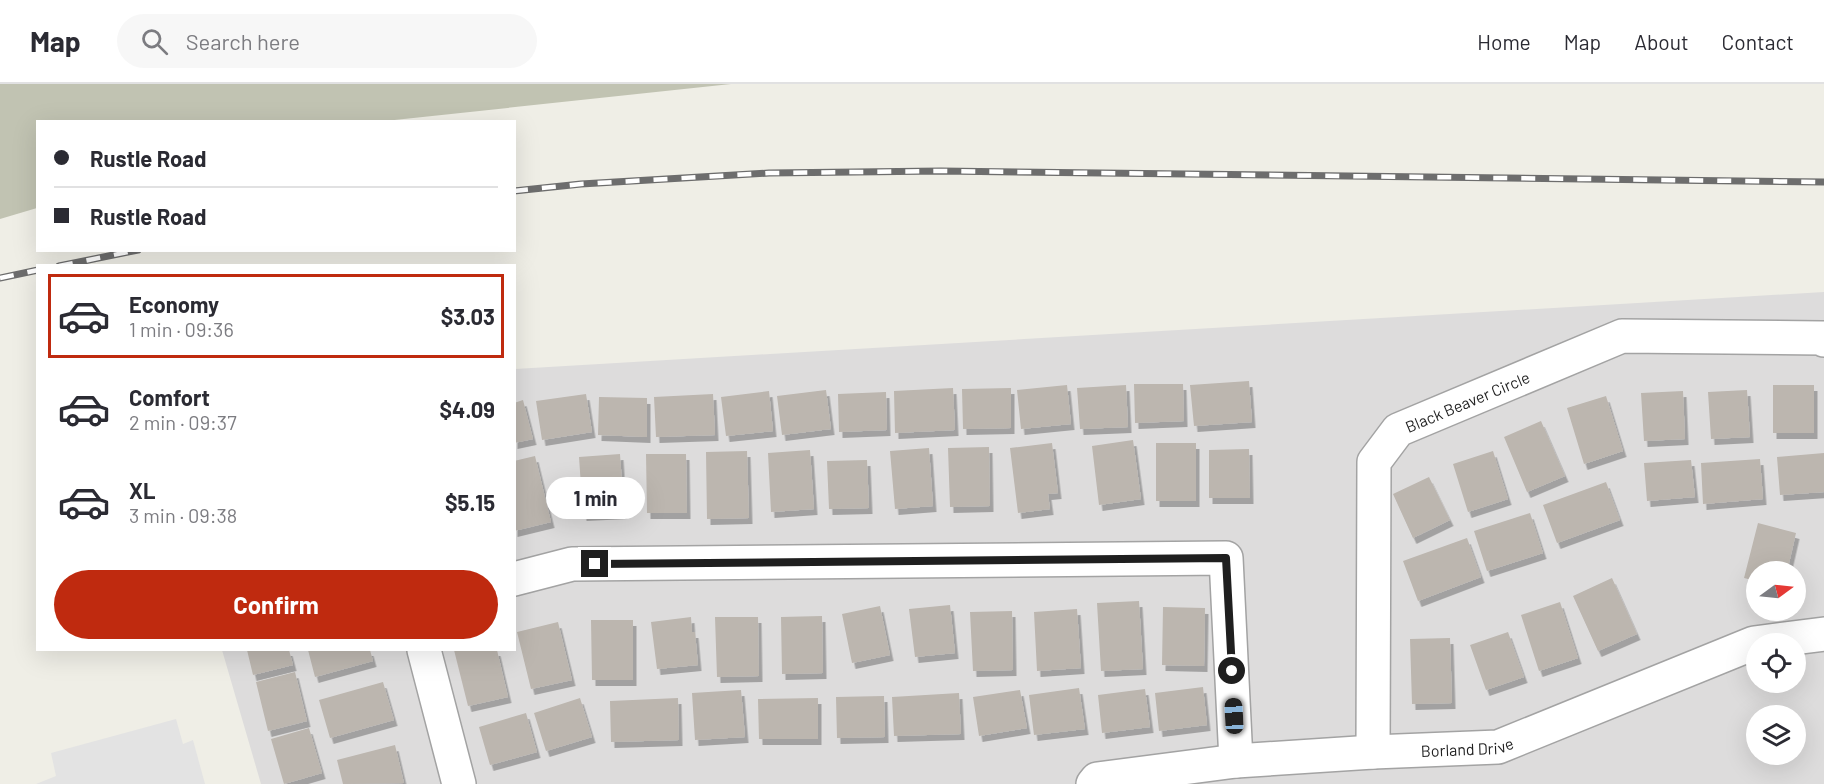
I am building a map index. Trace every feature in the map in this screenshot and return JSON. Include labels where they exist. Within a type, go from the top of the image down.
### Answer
[{"type":"street","name":"Black Beaver Circle","points":[[1373,752],[1374,462],[1398,430],[1622,336],[1822,338],[1824,340]]},
{"type":"street","points":[[516,578],[572,564],[1226,558],[1236,761]]},
{"type":"street","name":"Borland Drive","points":[[1093,784],[1097,779],[1236,761],[1498,747],[1754,643],[1824,634]]},
{"type":"street","points":[[424,651],[459,784]]},
{"type":"shaded area","points":[[0,84],[731,84],[394,120],[36,120],[36,208],[0,219]]},
{"type":"shaded area","points":[[1824,292],[1824,784],[261,784],[222,651],[516,651],[516,369]]},
{"type":"shaded area","points":[[176,719],[183,744],[193,740],[205,784],[36,784],[56,776],[51,753]]},
{"type":"building","points":[[1249,381],[1252,422],[1194,426],[1190,385]]},
{"type":"building","points":[[1134,384],[1183,384],[1184,421],[1135,423]]},
{"type":"building","points":[[1067,385],[1071,424],[1021,429],[1017,390]]},
{"type":"building","points":[[1126,385],[1128,427],[1080,429],[1077,388]]},
{"type":"building","points":[[1773,385],[1814,385],[1814,433],[1773,433]]},
{"type":"building","points":[[953,388],[955,430],[895,433],[894,391]]},
{"type":"building","points":[[1011,388],[1011,428],[963,429],[962,389]]},
{"type":"building","points":[[826,390],[831,429],[782,435],[777,396]]},
{"type":"building","points":[[1747,390],[1750,437],[1711,439],[1708,392]]},
{"type":"building","points":[[769,391],[773,431],[726,436],[721,397]]},
{"type":"building","points":[[1683,391],[1685,439],[1644,441],[1641,393]]},
{"type":"building","points":[[886,392],[887,430],[839,432],[838,394]]},
{"type":"building","points":[[586,394],[592,432],[542,440],[536,401]]},
{"type":"building","points":[[713,394],[715,435],[656,437],[654,397]]},
{"type":"building","points":[[1606,396],[1623,451],[1584,464],[1567,408]]},
{"type":"building","points":[[599,397],[647,398],[647,437],[598,435]]},
{"type":"building","points":[[523,400],[533,439],[516,443],[516,402]]},
{"type":"building","points":[[1541,421],[1565,476],[1527,492],[1504,437]]},
{"type":"building","points":[[1133,440],[1141,499],[1099,505],[1092,446]]},
{"type":"building","points":[[1052,443],[1058,493],[1048,494],[1050,509],[1018,513],[1010,448]]},
{"type":"building","points":[[1156,443],[1196,443],[1196,501],[1156,501]]},
{"type":"building","points":[[989,447],[990,506],[950,507],[948,448]]},
{"type":"building","points":[[929,448],[933,506],[895,509],[890,451]]},
{"type":"building","points":[[1249,449],[1250,498],[1209,498],[1209,450]]},
{"type":"building","points":[[810,450],[814,509],[771,512],[768,453]]},
{"type":"building","points":[[747,451],[749,518],[707,519],[706,452]]},
{"type":"building","points":[[1493,451],[1508,499],[1468,512],[1453,464]]},
{"type":"building","points":[[1824,453],[1824,492],[1780,495],[1777,457]]},
{"type":"building","points":[[620,454],[624,513],[583,515],[579,457]]},
{"type":"building","points":[[646,454],[686,454],[687,513],[647,513]]},
{"type":"building","points":[[535,456],[551,522],[516,531],[516,461]]},
{"type":"building","points":[[1760,459],[1763,499],[1703,504],[1701,463]]},
{"type":"building","points":[[867,460],[869,508],[829,509],[827,461]]},
{"type":"building","points":[[1691,460],[1695,497],[1647,501],[1644,463]]},
{"type":"building","points":[[1429,477],[1450,520],[1413,538],[1393,494]]},
{"type":"building","points":[[1606,482],[1620,520],[1557,543],[1543,505]]},
{"type":"building","points":[[1530,513],[1543,553],[1487,571],[1474,531]]},
{"type":"building","points":[[1758,523],[1796,533],[1790,561],[1748,561]]},
{"type":"building","points":[[1467,538],[1481,577],[1418,601],[1403,561]]},
{"type":"building","points":[[1612,578],[1637,634],[1598,651],[1573,596]]},
{"type":"building","points":[[1139,601],[1143,669],[1101,671],[1097,603]]},
{"type":"building","points":[[1560,602],[1578,658],[1539,671],[1521,615]]},
{"type":"building","points":[[950,605],[955,653],[915,657],[909,609]]},
{"type":"building","points":[[880,606],[890,655],[852,663],[842,614]]},
{"type":"building","points":[[1163,607],[1205,608],[1204,666],[1162,665]]},
{"type":"building","points":[[1077,609],[1081,668],[1037,671],[1034,612]]},
{"type":"building","points":[[1012,611],[1013,670],[973,671],[970,612]]},
{"type":"building","points":[[822,616],[823,673],[782,674],[781,617]]},
{"type":"building","points":[[691,617],[698,665],[657,669],[651,622]]},
{"type":"building","points":[[715,617],[758,617],[759,676],[717,677]]},
{"type":"building","points":[[591,620],[633,620],[633,680],[592,680]]},
{"type":"building","points":[[558,622],[572,680],[531,689],[517,632]]},
{"type":"building","points":[[1508,632],[1524,677],[1486,690],[1470,645]]},
{"type":"building","points":[[1450,638],[1452,703],[1412,704],[1410,639]]},
{"type":"building","points":[[247,651],[289,651],[293,665],[253,675]]},
{"type":"building","points":[[308,651],[370,651],[373,661],[315,677]]},
{"type":"building","points":[[454,651],[497,651],[508,697],[468,706]]},
{"type":"building","points":[[295,672],[307,721],[268,731],[256,682]]},
{"type":"building","points":[[383,682],[394,720],[330,738],[319,700]]},
{"type":"building","points":[[1203,687],[1207,725],[1159,731],[1155,693]]},
{"type":"building","points":[[1079,688],[1085,729],[1034,735],[1029,695]]},
{"type":"building","points":[[1145,689],[1150,727],[1102,733],[1098,695]]},
{"type":"building","points":[[741,690],[745,737],[695,740],[692,693]]},
{"type":"building","points":[[1020,690],[1027,728],[979,736],[973,697]]},
{"type":"building","points":[[959,693],[961,734],[894,736],[892,697]]},
{"type":"building","points":[[884,696],[885,737],[837,738],[836,697]]},
{"type":"building","points":[[580,698],[592,737],[546,751],[534,713]]},
{"type":"building","points":[[678,698],[679,740],[611,742],[610,701]]},
{"type":"building","points":[[818,698],[818,739],[759,739],[758,699]]},
{"type":"building","points":[[526,713],[537,752],[490,765],[479,727]]},
{"type":"building","points":[[309,728],[322,773],[284,784],[271,739]]},
{"type":"building","points":[[395,745],[404,783],[343,784],[337,760]]},
{"type":"railway","points":[[516,191],[581,184],[769,173],[941,171],[1824,182]]},
{"type":"railway","points":[[69,264],[128,252]]},
{"type":"railway","points":[[0,278],[36,270]]},
{"type":"route","points":[[595,564],[1226,558],[1232,671]]}]
